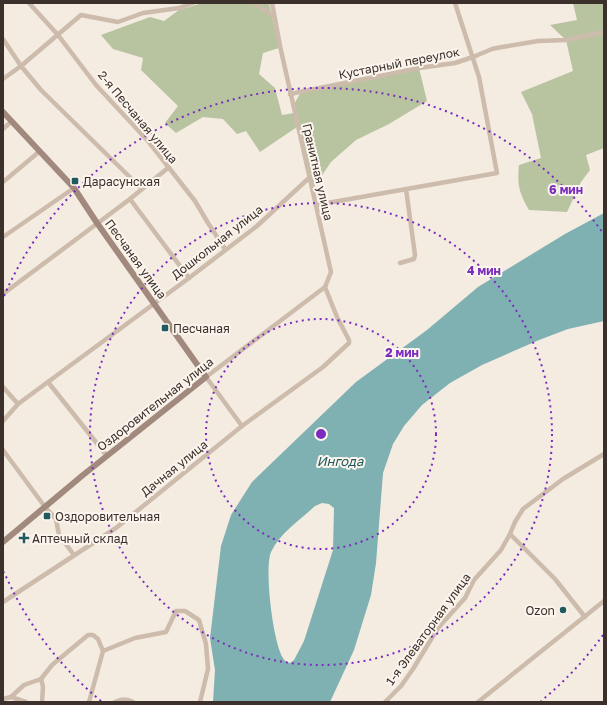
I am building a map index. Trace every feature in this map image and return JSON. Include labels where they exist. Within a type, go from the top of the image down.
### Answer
[{"type":"street","name":"2-я Песчаная улица","points":[[29,3],[58,35],[96,84],[148,141],[195,201],[226,249]]},
{"type":"street","points":[[3,79],[21,66],[81,15],[118,22],[143,13],[179,8],[193,3]]},
{"type":"street","points":[[254,3],[273,16]]},
{"type":"street","name":"Гранитная улица","points":[[272,3],[273,16],[290,94],[331,272],[325,287]]},
{"type":"street","points":[[316,205],[497,173],[479,76],[455,3]]},
{"type":"street","name":"Кустарный переулок","points":[[290,94],[361,81],[419,68],[455,63],[492,49],[502,47],[538,41],[566,40],[604,32]]},
{"type":"street","points":[[3,39],[21,66],[41,90],[142,189]]},
{"type":"street","name":"Песчаная улица","points":[[3,112],[74,188],[97,223],[242,426]]},
{"type":"street","points":[[3,128],[11,122]]},
{"type":"street","points":[[3,182],[40,151]]},
{"type":"street","points":[[3,294],[169,168]]},
{"type":"street","name":"Дошкольная улица","points":[[3,421],[18,404],[257,226],[309,178]]},
{"type":"street","points":[[3,237],[74,188]]},
{"type":"street","points":[[400,263],[411,261],[416,255],[406,189]]},
{"type":"street","points":[[130,199],[189,278]]},
{"type":"street","name":"Дачная улица","points":[[3,602],[116,528],[242,426],[323,368],[349,343],[325,287]]},
{"type":"street","name":"Оздоровительная улица","points":[[3,542],[206,377],[325,287]]},
{"type":"street","points":[[48,382],[107,456]]},
{"type":"street","points":[[3,387],[18,404]]},
{"type":"street","points":[[3,450],[45,507],[56,519],[59,535],[74,555]]},
{"type":"street","name":"1-я Элеваторная улица","points":[[385,702],[410,674],[438,628],[465,598],[474,580],[502,550],[514,522],[523,509],[563,479],[604,454]]},
{"type":"street","points":[[510,534],[555,579],[584,617]]},
{"type":"street","points":[[478,702],[604,601]]},
{"type":"street","points":[[103,651],[135,638],[166,632],[176,611],[185,611],[199,620],[206,644],[208,669],[200,702]]},
{"type":"street","points":[[3,699],[10,697],[24,685],[41,679],[52,665],[88,635],[93,635],[98,639],[103,651],[89,702]]},
{"type":"street","points":[[41,679],[43,687],[42,702]]},
{"type":"street","points":[[10,697],[26,702]]},
{"type":"street","points":[[115,702],[123,700],[130,700],[133,702]]},
{"type":"green space","points":[[202,3],[269,3],[279,48],[263,53],[259,74],[275,88],[282,115],[294,113],[297,127],[260,152],[246,131],[237,134],[223,119],[203,117],[176,133],[165,123],[178,106],[141,70],[143,58],[113,49],[101,35],[150,17],[164,21],[179,10]]},
{"type":"green space","points":[[573,3],[604,3],[604,148],[586,155],[590,170],[581,182],[567,212],[529,210],[520,188],[518,178],[519,165],[541,158],[532,114],[521,92],[573,71],[566,40],[550,25],[577,20]]},
{"type":"green space","points":[[419,68],[427,101],[389,124],[356,140],[331,162],[312,190],[293,106],[301,92]]},
{"type":"water","name":"Ингода","points":[[604,213],[604,321],[568,329],[482,365],[450,383],[422,405],[404,426],[393,444],[383,473],[376,563],[371,595],[354,650],[330,702],[213,702],[215,670],[210,638],[221,546],[231,515],[252,482],[356,382],[427,330],[478,287],[565,234]],"holes":[[[322,503],[329,504],[334,508],[333,550],[304,641],[294,660],[290,663],[284,660],[279,650],[273,622],[269,589],[269,561],[271,552],[285,533],[315,506]]]},
{"type":"place","name":"Дарасунская","points":[[75,181]]},
{"type":"place","name":"Песчаная","points":[[165,328]]},
{"type":"place","name":"Оздоровительная","points":[[47,516]]},
{"type":"place","name":"Аптечный склад","points":[[24,538]]},
{"type":"place","name":"Ozon","points":[[563,610]]}]
